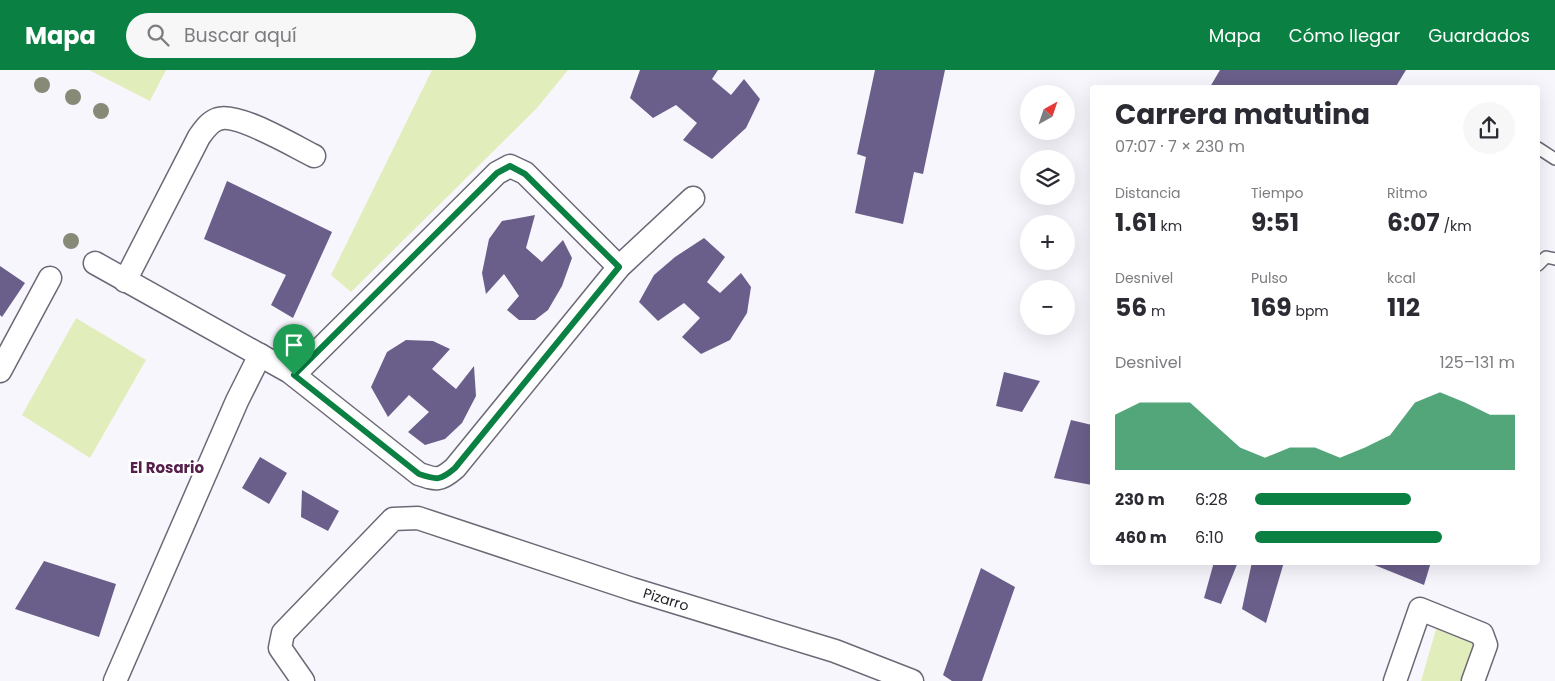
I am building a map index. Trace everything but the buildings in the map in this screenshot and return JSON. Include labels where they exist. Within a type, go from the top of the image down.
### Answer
[{"type":"street","points":[[125,281],[199,137],[207,126],[218,119],[230,117],[243,121],[314,156]]},
{"type":"street","points":[[294,375],[497,173],[510,166],[525,174],[619,267]]},
{"type":"street","points":[[95,263],[294,375],[419,474],[435,480],[444,477],[455,468],[619,267],[693,198]]},
{"type":"street","points":[[0,371],[50,278]]},
{"type":"street","points":[[116,681],[237,401],[260,355]]},
{"type":"street","name":"Pizarro","points":[[303,681],[280,648],[283,633],[394,519],[418,518],[632,589],[835,651],[912,681]]},
{"type":"street","points":[[1395,681],[1420,610],[1482,634],[1486,644],[1473,681]]},
{"type":"lane","points":[[1540,149],[1555,159]]},
{"type":"green space","points":[[89,70],[166,70],[150,101]]},
{"type":"green space","points":[[432,70],[568,70],[537,108],[351,292],[331,275]]},
{"type":"green space","points":[[76,318],[146,360],[90,458],[22,415]]},
{"type":"green space","points":[[1437,626],[1474,641],[1476,645],[1463,681],[1421,681]]},
{"type":"district","name":"El Rosario","points":[[167,468]]},
{"type":"route","points":[[510,166],[525,174],[619,267],[455,468],[444,477],[435,480],[419,474],[294,375],[497,173],[510,166]]}]
